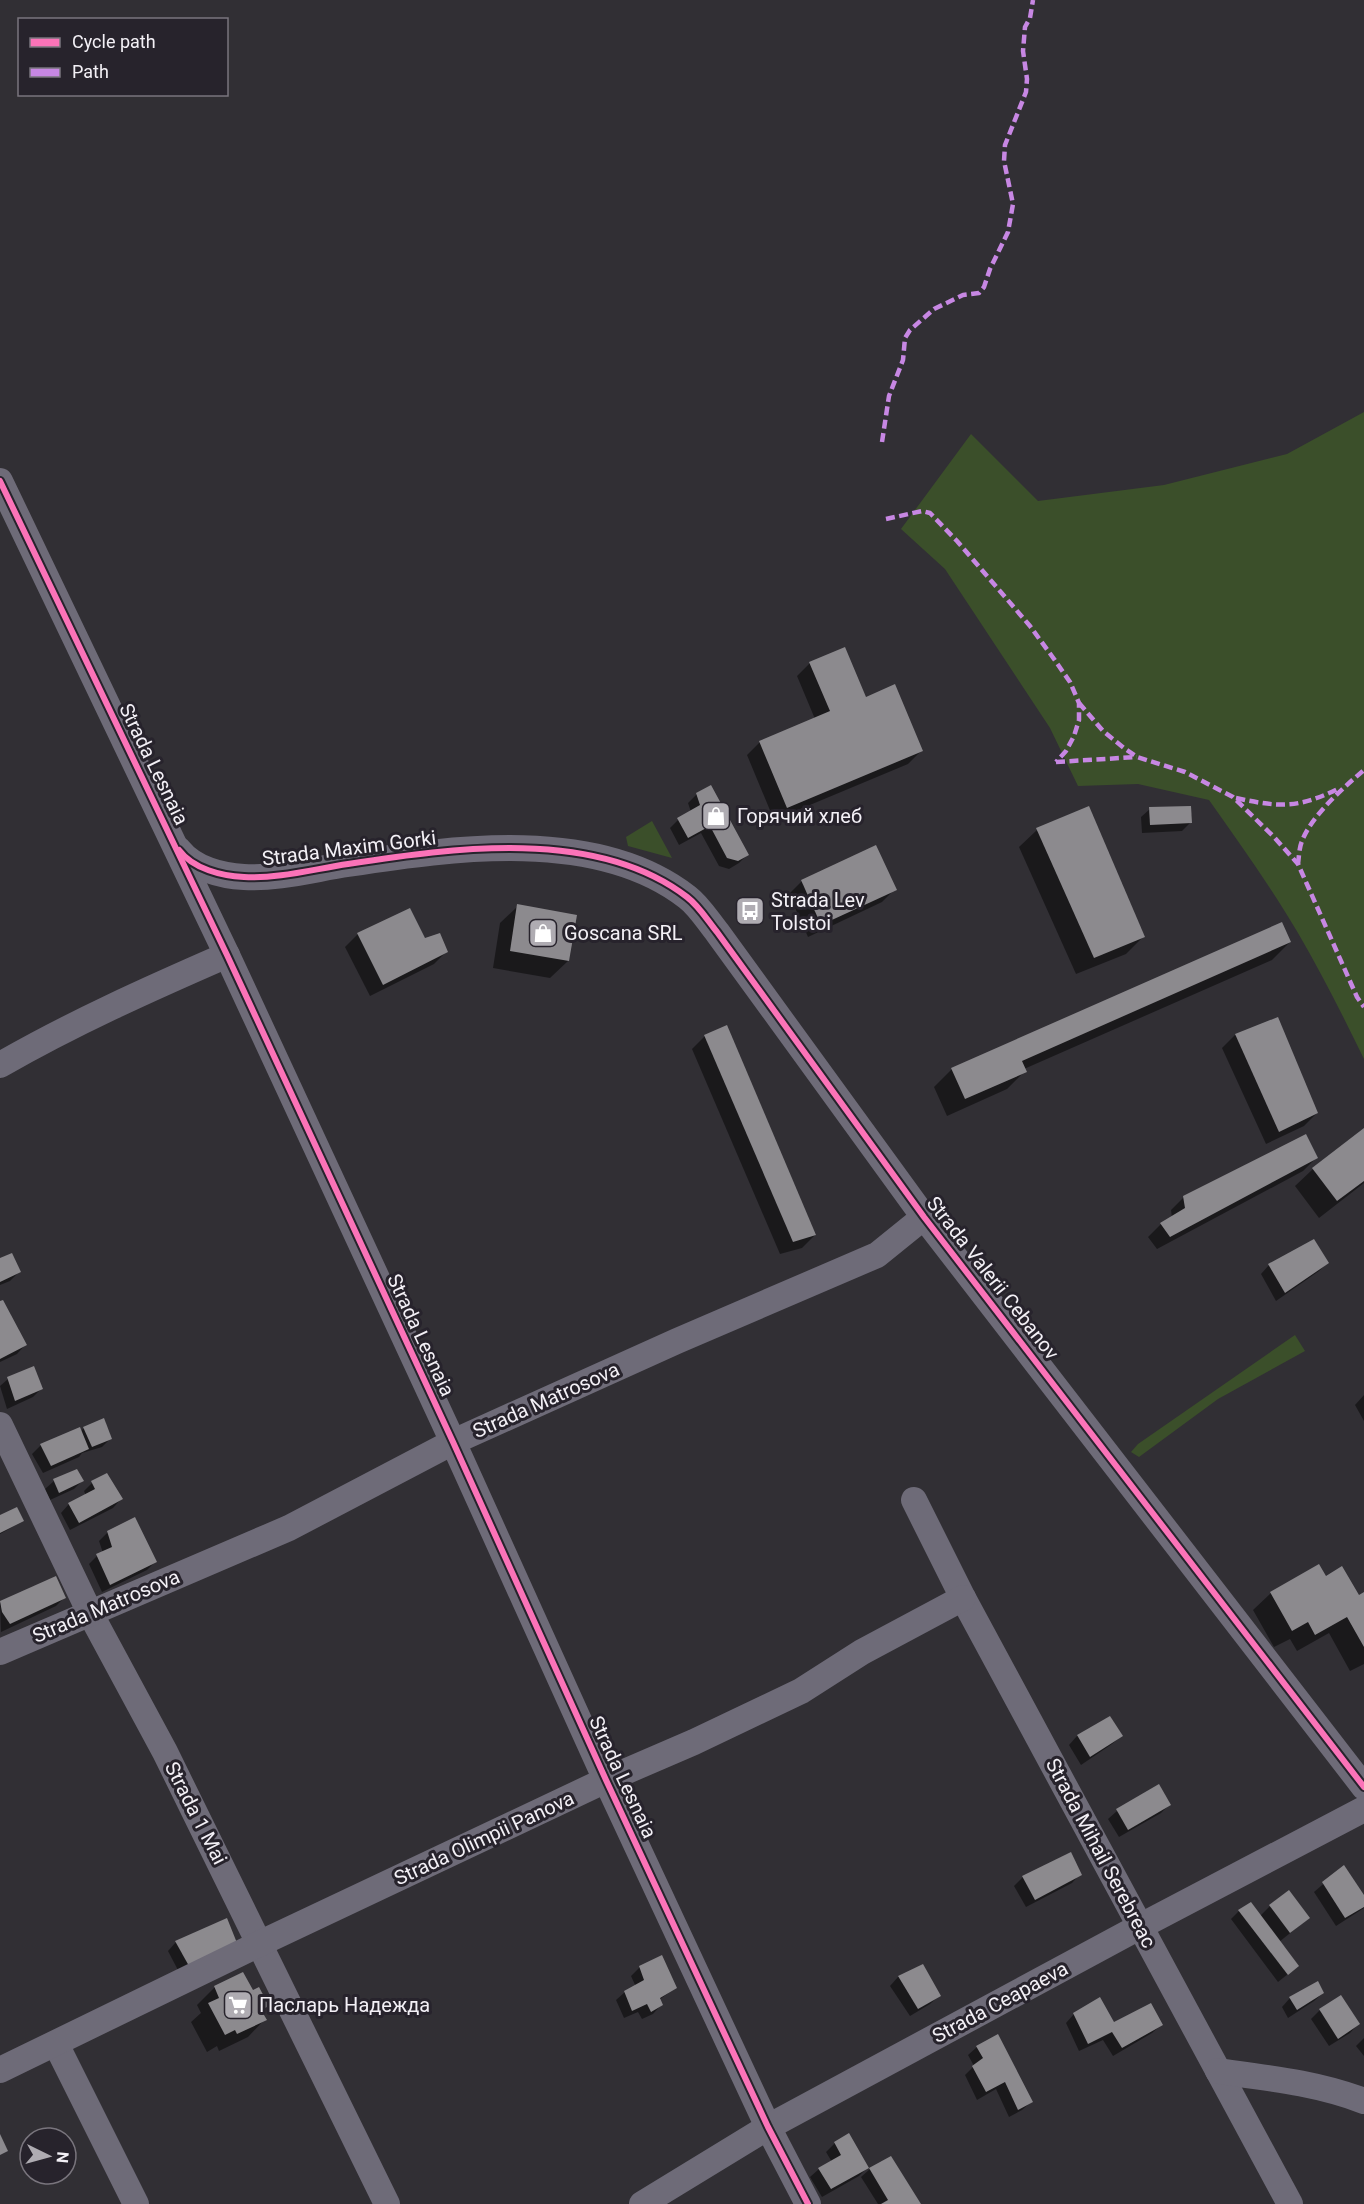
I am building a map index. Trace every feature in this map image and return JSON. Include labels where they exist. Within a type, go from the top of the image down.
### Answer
[{"type":"street","name":"Strada Lesnaia","points":[[0,481],[227,955],[453,1442],[606,1780],[768,2127],[808,2204]]},
{"type":"street","name":"Strada Maxim Gorki","points":[[166,826],[181,853],[201,868],[225,875],[245,877],[271,876],[423,854],[501,848],[557,850]]},
{"type":"street","name":"Strada Valerii Cebanov","points":[[557,850],[591,856],[644,871],[689,898],[717,932],[924,1217],[1364,1787]]},
{"type":"street","points":[[0,1065],[55,1034],[122,1001],[227,955]]},
{"type":"street","name":"Strada Matrosova","points":[[0,1652],[289,1528],[453,1442],[877,1254],[924,1217]]},
{"type":"street","name":"Strada 1 Mai","points":[[0,1425],[90,1613],[165,1752],[261,1943],[387,2204]]},
{"type":"street","name":"Strada Mihail Serebreac","points":[[914,1500],[963,1598],[1290,2204]]},
{"type":"street","name":"Strada Olimpii Panova","points":[[0,2070],[261,1943],[606,1780],[694,1742],[801,1691],[862,1652],[963,1598]]},
{"type":"street","name":"Strada Ceapaeva","points":[[642,2204],[768,2127],[1364,1809]]},
{"type":"street","points":[[56,2044],[136,2204]]},
{"type":"street","points":[[1218,2071],[1297,2082],[1364,2101]]},
{"type":"green space","points":[[1364,412],[1364,1059],[1298,933],[1209,800],[1138,784],[1078,786],[1050,728],[945,569],[901,529],[971,434],[1038,501],[1164,485],[1287,454]]},
{"type":"green space","points":[[652,821],[672,858],[628,846],[626,837]]},
{"type":"green space","points":[[1295,1335],[1305,1351],[1218,1399],[1139,1457],[1131,1452],[1138,1444]]},
{"type":"building","points":[[845,647],[866,697],[895,684],[923,751],[787,808],[759,741],[830,711],[809,662]]},
{"type":"building","name":"Горячий хлеб","points":[[711,785],[749,855],[738,861],[727,858],[710,826],[688,838],[677,818],[700,805],[696,793]]},
{"type":"building","points":[[1089,806],[1145,937],[1094,958],[1036,828]]},
{"type":"building","points":[[1191,806],[1192,823],[1150,825],[1149,807]]},
{"type":"building","points":[[876,845],[897,890],[821,925],[801,880]]},
{"type":"building","name":"Goscana SRL","points":[[517,904],[577,915],[569,961],[510,951]]},
{"type":"building","points":[[410,908],[425,938],[440,933],[448,952],[383,985],[357,933]]},
{"type":"building","points":[[1282,922],[1291,942],[1022,1061],[1027,1072],[965,1099],[951,1068]]},
{"type":"building","points":[[1278,1017],[1318,1113],[1279,1132],[1235,1034]]},
{"type":"building","points":[[727,1025],[816,1235],[793,1242],[704,1035]]},
{"type":"building","points":[[1364,1128],[1364,1181],[1337,1201],[1312,1168]]},
{"type":"building","points":[[1306,1134],[1318,1158],[1170,1237],[1160,1223],[1185,1208],[1183,1196]]},
{"type":"building","points":[[1314,1239],[1329,1263],[1285,1293],[1268,1264]]},
{"type":"building","points":[[12,1253],[21,1272],[0,1282],[0,1258]]},
{"type":"building","points":[[3,1300],[27,1345],[0,1359],[0,1301]]},
{"type":"building","points":[[34,1366],[43,1389],[15,1401],[7,1377]]},
{"type":"building","points":[[104,1418],[112,1439],[92,1447],[83,1427]]},
{"type":"building","points":[[80,1427],[89,1449],[51,1466],[40,1444]]},
{"type":"building","points":[[77,1469],[84,1481],[59,1493],[53,1479]]},
{"type":"building","points":[[107,1473],[123,1499],[79,1523],[68,1503],[95,1489],[91,1481]]},
{"type":"building","points":[[17,1507],[24,1521],[0,1533],[0,1515]]},
{"type":"building","points":[[135,1517],[157,1562],[110,1585],[96,1554],[112,1547],[107,1531]]},
{"type":"building","points":[[1319,1564],[1326,1576],[1342,1566],[1359,1595],[1364,1592],[1364,1647],[1347,1617],[1315,1635],[1308,1622],[1292,1631],[1270,1592]]},
{"type":"building","points":[[56,1576],[66,1598],[10,1624],[2,1612],[0,1601]]},
{"type":"building","points":[[1110,1716],[1123,1736],[1090,1757],[1077,1735]]},
{"type":"building","points":[[1159,1784],[1171,1805],[1128,1830],[1116,1809]]},
{"type":"building","points":[[1071,1852],[1082,1875],[1035,1900],[1022,1876]]},
{"type":"building","points":[[1344,1865],[1364,1895],[1364,1907],[1345,1918],[1322,1882]]},
{"type":"building","points":[[1289,1890],[1310,1918],[1290,1933],[1269,1905]]},
{"type":"building","points":[[1251,1902],[1299,1966],[1288,1975],[1238,1910]]},
{"type":"building","points":[[227,1918],[237,1943],[189,1966],[175,1941]]},
{"type":"building","points":[[662,1955],[677,1988],[660,1998],[663,2005],[651,2012],[647,2004],[632,2011],[624,1991],[644,1980],[639,1966]]},
{"type":"building","points":[[923,1964],[941,1996],[918,2009],[898,1976]]},
{"type":"building","name":"Пасларь Надежда","points":[[243,1972],[253,1990],[259,1987],[269,2006],[261,2010],[267,2020],[237,2034],[235,2030],[225,2035],[208,2003],[219,1998],[214,1986]]},
{"type":"building","points":[[1318,1981],[1324,1993],[1297,2010],[1289,1997]]},
{"type":"building","points":[[1341,1995],[1360,2024],[1338,2039],[1319,2009]]},
{"type":"building","points":[[1100,1997],[1114,2022],[1151,2003],[1163,2025],[1122,2048],[1112,2032],[1088,2044],[1073,2013]]},
{"type":"building","points":[[998,2034],[1033,2102],[1018,2110],[1005,2082],[986,2092],[972,2066],[983,2058],[976,2046]]},
{"type":"building","points":[[849,2133],[869,2168],[831,2189],[818,2168],[841,2155],[834,2142]]},
{"type":"building","points":[[0,2134],[8,2151],[0,2155]]},
{"type":"building","points":[[891,2156],[921,2204],[881,2204],[888,2200],[869,2168]]},
{"type":"marked path","points":[[882,442],[889,396],[903,360],[905,338],[910,330],[934,309],[963,295],[979,293],[984,287],[1008,232],[1013,204],[1004,161],[1005,145],[1026,92],[1027,79],[1023,51],[1025,27],[1030,18],[1033,0]]},
{"type":"marked path","points":[[886,519],[922,511],[930,513],[1030,626],[1054,659],[1070,682],[1079,703],[1079,720],[1074,736],[1066,751],[1056,762]]},
{"type":"marked path","points":[[1079,703],[1103,731],[1137,757],[1185,772],[1233,797],[1274,837],[1298,864],[1357,997],[1364,1007]]},
{"type":"marked path","points":[[1056,762],[1137,757]]},
{"type":"marked path","points":[[1298,864],[1301,844],[1313,821],[1329,802],[1364,770]]},
{"type":"marked path","points":[[1236,798],[1278,805],[1301,803],[1340,788]]},
{"type":"cycle path","points":[[0,481],[227,955],[453,1442],[606,1780],[768,2127],[808,2204]]},
{"type":"cycle path","points":[[179,850],[192,862],[208,870],[235,876],[257,877],[389,858],[477,849],[523,848],[567,852],[610,860],[651,875],[687,897],[717,932],[924,1217],[1364,1787]]},
{"type":"place","name":"Горячий хлеб","points":[[716,816]]},
{"type":"place","name":"Strada Lev Tolstoi","points":[[750,911]]},
{"type":"place","name":"Goscana SRL","points":[[543,933]]},
{"type":"place","name":"Пасларь Надежда","points":[[238,2005]]}]
